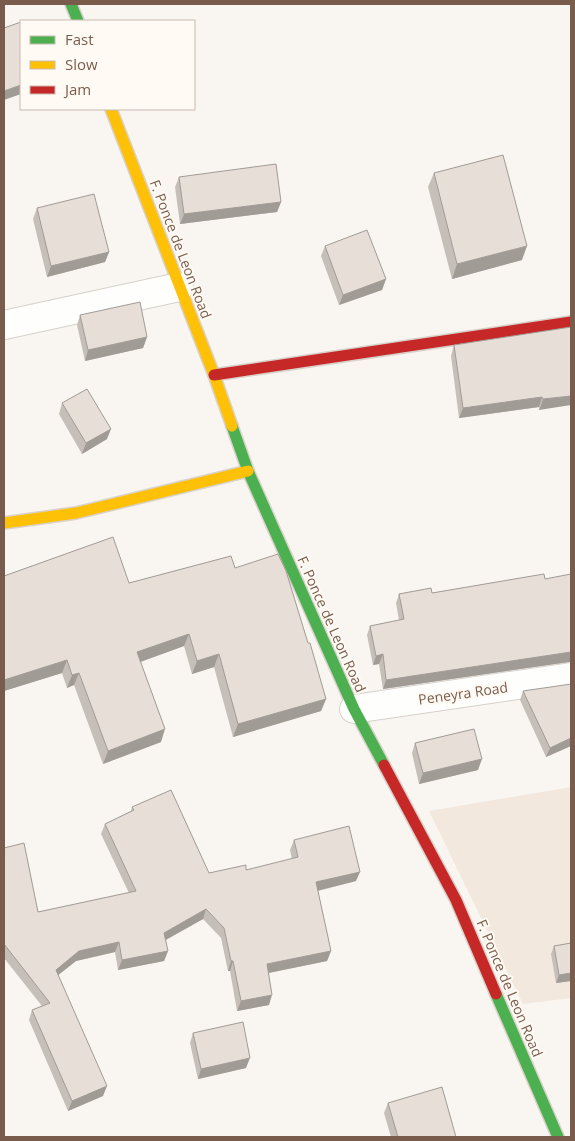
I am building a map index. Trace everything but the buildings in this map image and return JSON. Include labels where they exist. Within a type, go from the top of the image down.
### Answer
[{"type":"street","points":[[71,4],[78,20]]},
{"type":"street","name":"F. Ponce de Leon Road","points":[[111,110],[214,375],[248,471],[354,709],[456,900],[558,1137]]},
{"type":"street","points":[[4,325],[179,287]]},
{"type":"street","points":[[214,375],[571,322]]},
{"type":"street","points":[[4,523],[76,512],[248,471]]},
{"type":"street","name":"Peneyra Road","points":[[354,709],[571,677]]},
{"type":"shaded area","points":[[571,787],[571,998],[523,1004],[429,811]]},
{"type":"traffic: fast","points":[[71,4],[78,20]]},
{"type":"traffic: fast","points":[[232,426],[248,471],[354,709],[384,765]]},
{"type":"traffic: fast","points":[[496,994],[558,1137]]},
{"type":"traffic: slow","points":[[111,110],[232,426]]},
{"type":"traffic: slow","points":[[4,523],[76,513],[248,471]]},
{"type":"traffic: jam","points":[[214,375],[571,322]]},
{"type":"traffic: jam","points":[[384,765],[456,900],[496,994]]}]
